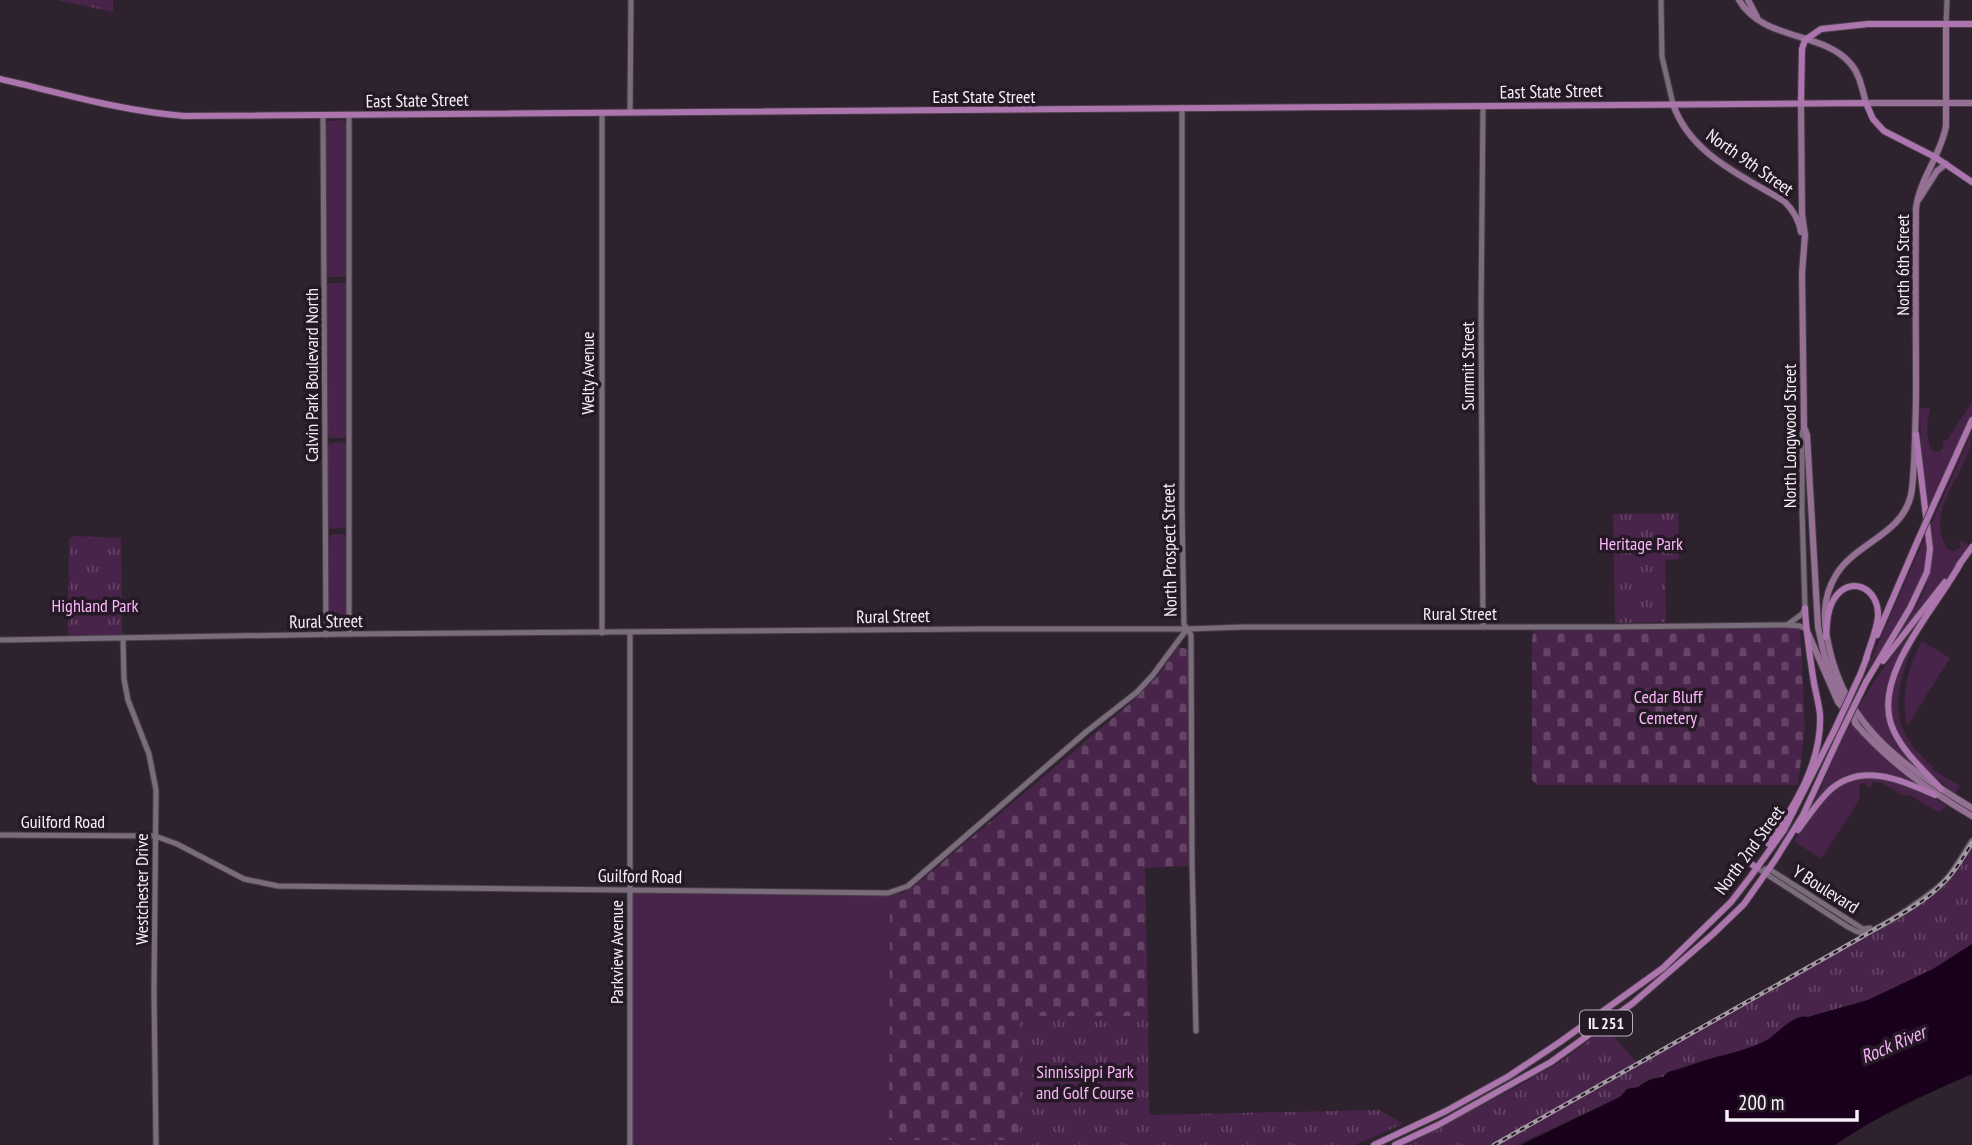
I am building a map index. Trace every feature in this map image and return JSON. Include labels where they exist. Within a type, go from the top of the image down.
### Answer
[{"type":"main road","points":[[1739,0],[1749,14],[1777,29],[1841,54],[1851,63],[1858,75],[1873,119],[1884,131],[1935,157],[1972,182]]},
{"type":"main road","points":[[1748,0],[1758,18]]},
{"type":"main road","points":[[1801,103],[1802,48],[1805,40],[1821,29],[1868,24],[1972,24]]},
{"type":"main road","name":"North 6th Street","points":[[1947,24],[1946,126],[1943,142],[1922,182],[1916,204],[1916,434],[1912,488],[1908,505],[1900,519],[1847,561],[1836,574],[1824,606],[1826,637],[1833,666],[1860,718],[1874,737],[1912,769],[1972,808]]},
{"type":"main road","name":"East State Street","points":[[0,79],[150,113],[184,116],[1972,103]]},
{"type":"main road","name":"North Longwood Street","points":[[1801,103],[1802,214],[1805,235],[1803,265]]},
{"type":"main road","name":"North 9th Street","points":[[1673,104],[1679,122],[1700,147],[1727,167],[1784,201],[1792,209],[1800,225],[1802,247]]},
{"type":"main road","points":[[1916,204],[1934,176],[1946,164]]},
{"type":"main road","name":"North Longwood Street","points":[[1802,247],[1804,427]]},
{"type":"main road","name":"North 2nd Street","points":[[1374,1145],[1446,1111],[1509,1076],[1600,1014],[1663,968],[1731,901],[1751,876],[1764,870],[1775,860],[1803,815],[1866,659],[1972,420]]},
{"type":"main road","points":[[1804,427],[1807,435],[1818,627],[1831,676],[1857,725]]},
{"type":"main road","points":[[1866,682],[1922,587],[1927,572],[1930,549],[1916,434]]},
{"type":"main road","name":"North 2nd Street","points":[[1395,1145],[1438,1125],[1551,1062],[1633,1003],[1744,904],[1866,682],[1972,547]]},
{"type":"main road","points":[[1941,789],[1899,741],[1892,725],[1888,697],[1902,655],[1960,564]]},
{"type":"main road","points":[[1826,637],[1831,605],[1839,592],[1851,586],[1863,587],[1871,593],[1878,617],[1866,659]]},
{"type":"main road","points":[[1764,870],[1760,858],[1794,802],[1814,760],[1818,744],[1819,711],[1805,608]]},
{"type":"main road","points":[[1806,629],[1838,702],[1878,748],[1935,795]]},
{"type":"main road","points":[[1775,860],[1828,792],[1852,777],[1877,775],[1898,779],[1935,795],[1972,816]]},
{"type":"main road","points":[[1764,870],[1747,861],[1746,851],[1749,846],[1772,832],[1794,802]]},
{"type":"street","points":[[630,112],[631,0]]},
{"type":"street","points":[[1661,0],[1662,57],[1673,104]]},
{"type":"street","points":[[1947,0],[1947,24]]},
{"type":"street","name":"Summit Street","points":[[1483,106],[1483,627]]},
{"type":"street","name":"North Prospect Street","points":[[1182,108],[1182,510],[1184,624],[1191,635],[1196,1031]]},
{"type":"street","name":"Welty Avenue","points":[[602,113],[602,633]]},
{"type":"street","name":"Calvin Park Boulevard North","points":[[323,116],[326,635]]},
{"type":"street","points":[[349,116],[349,634]]},
{"type":"street","name":"North Longwood Street","points":[[1804,427],[1801,510],[1805,608]]},
{"type":"street","points":[[1787,625],[1802,614],[1805,608]]},
{"type":"street","name":"Rural Street","points":[[0,640],[976,628],[1787,625],[1806,629]]},
{"type":"street","name":"Guilford Road","points":[[0,835],[155,836],[177,844],[244,879],[278,886],[888,893],[908,886],[1086,732],[1137,692],[1187,629]]},
{"type":"street","name":"Parkview Avenue","points":[[630,632],[630,1145]]},
{"type":"street","name":"Westchester Drive","points":[[123,638],[124,679],[128,700],[149,754],[156,790],[156,1145]]},
{"type":"street","points":[[1877,928],[1942,884],[1972,841]]},
{"type":"street","name":"Y Boulevard","points":[[1764,870],[1863,929],[1877,928]]},
{"type":"street","name":"Y Boulevard","points":[[1764,870],[1857,932],[1865,933],[1877,928]]},
{"type":"green space","points":[[58,0],[113,0],[113,12],[62,1]]},
{"type":"green space","points":[[343,120],[346,124],[347,273],[342,277],[328,277],[326,126],[328,121]]},
{"type":"green space","points":[[345,283],[347,287],[347,435],[342,438],[330,438],[327,433],[326,285]]},
{"type":"green space","points":[[1972,402],[1972,415],[1928,511],[1921,454],[1920,408],[1930,408],[1928,441],[1932,451],[1939,452],[1943,448],[1943,442]]},
{"type":"green space","points":[[1972,432],[1970,447],[1940,519],[1941,535],[1948,550],[1960,548],[1959,540],[1969,545],[1944,582],[1886,653],[1925,590],[1932,558],[1930,527]]},
{"type":"green space","points":[[343,442],[347,446],[347,525],[344,528],[330,529],[327,526],[327,447],[331,443]]},
{"type":"green space","name":"Heritage Park","points":[[1678,513],[1679,559],[1665,560],[1666,622],[1615,623],[1613,514]]},
{"type":"green space","points":[[332,534],[343,534],[347,538],[346,630],[337,633],[328,630],[328,539]]},
{"type":"green space","points":[[1926,535],[1928,554],[1925,576],[1902,621],[1866,671]]},
{"type":"green space","name":"Highland Park","points":[[73,536],[121,538],[122,634],[72,636],[68,633],[69,540]]},
{"type":"green space","points":[[1925,617],[1897,663],[1888,717],[1922,773],[1885,744],[1858,709],[1881,673]]},
{"type":"green space","name":"Cedar Bluff Cemetery","points":[[1800,628],[1805,728],[1798,785],[1537,785],[1532,780],[1532,639],[1535,630]]},
{"type":"green space","points":[[1918,634],[1899,691],[1898,705],[1903,731],[1932,769],[1960,786],[1955,793],[1914,757],[1894,723],[1892,704],[1895,684]]},
{"type":"green space","points":[[1922,641],[1950,658],[1907,726],[1905,693],[1913,661]]},
{"type":"green space","points":[[1179,647],[1188,649],[1190,866],[1145,868],[1148,1016],[1020,1016],[1020,1140],[889,1140],[890,895],[905,892],[918,883],[1127,706],[1157,677]]},
{"type":"green space","points":[[1852,723],[1878,752],[1919,786],[1875,772],[1857,773],[1844,779],[1814,803]]},
{"type":"green space","points":[[1880,777],[1917,789],[1946,805],[1942,811],[1936,811],[1910,795],[1904,796],[1882,783],[1873,782],[1869,788],[1862,783],[1859,786],[1860,799],[1821,859],[1794,841],[1821,804],[1837,788],[1857,779]]},
{"type":"green space","points":[[1972,843],[1972,944],[1933,969],[1868,1000],[1803,1016],[1788,1023],[1768,1040],[1748,1049],[1668,1072],[1663,1077],[1644,1082],[1638,1088],[1627,1089],[1620,1097],[1516,1145],[1403,1145],[1519,1086],[1560,1062],[1606,1028],[1638,1064],[1860,938],[1935,891]]},
{"type":"green space","points":[[631,893],[890,895],[889,1139],[922,1140],[923,1145],[632,1145]]},
{"type":"green space","name":"Sinnissippi Park and Golf Course","points":[[1020,1016],[1148,1016],[1149,1115],[1380,1110],[1403,1124],[1354,1145],[923,1145],[922,1140],[1019,1140]]},
{"type":"water","name":"Rock River","points":[[1972,944],[1972,1074],[1885,1115],[1835,1145],[1521,1145],[1620,1097],[1627,1089],[1663,1077],[1668,1072],[1746,1049],[1767,1040],[1797,1018],[1868,1000],[1933,969]]},
{"type":"railway","points":[[1494,1145],[1914,906],[1947,879],[1972,843]]}]
